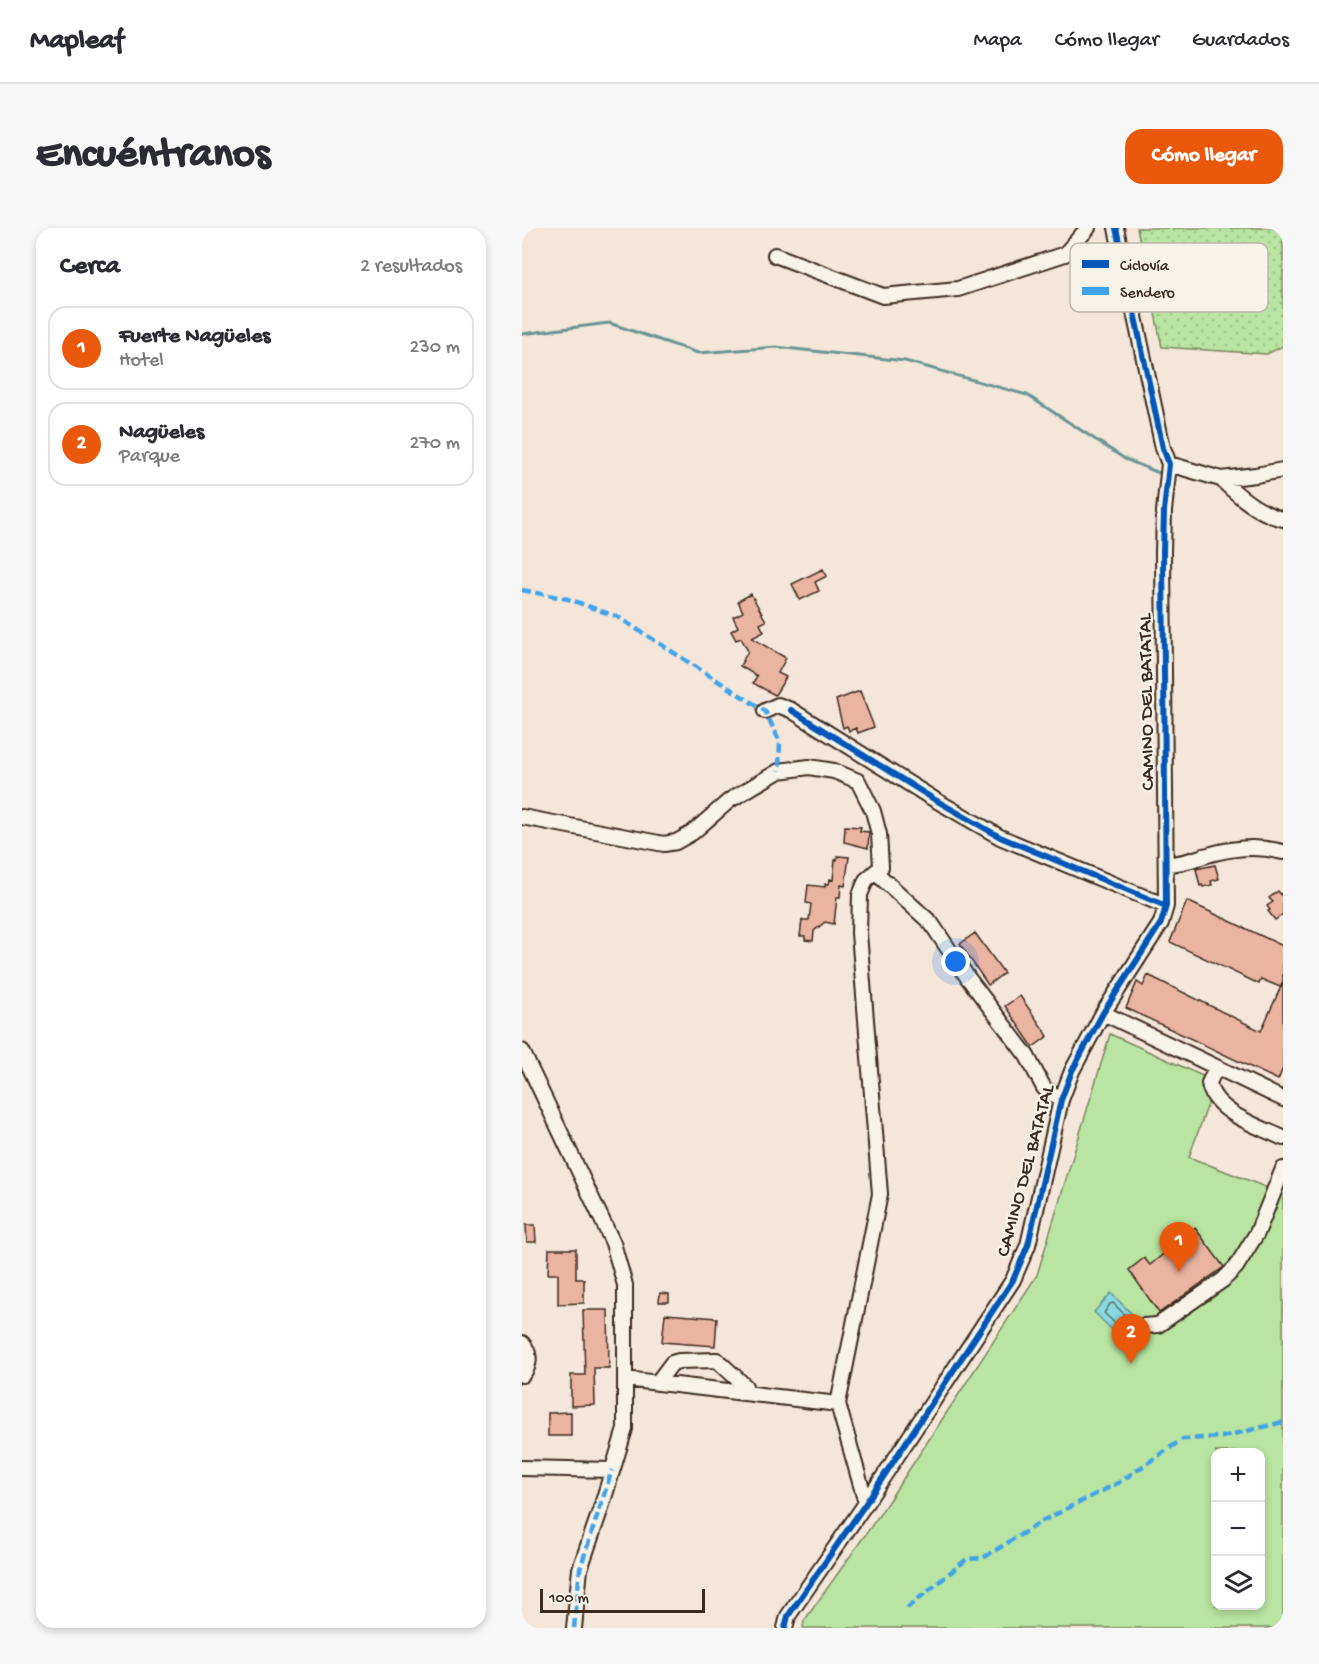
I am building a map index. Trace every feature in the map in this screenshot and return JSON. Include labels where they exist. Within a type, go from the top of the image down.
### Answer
[{"type":"street","points":[[1075,243],[1088,228]]},
{"type":"street","name":"CAMINO DEL BATATAL","points":[[1116,228],[1119,243]]},
{"type":"street","points":[[775,255],[883,296],[958,289],[1065,254],[1070,248]]},
{"type":"street","name":"CAMINO DEL BATATAL","points":[[785,1628],[788,1616],[866,1503],[1013,1280],[1028,1245],[1061,1100],[1072,1071],[1102,1012],[1161,923],[1166,906],[1163,553],[1168,464],[1134,312]]},
{"type":"street","points":[[1168,464],[1221,479],[1283,470]]},
{"type":"street","points":[[1221,479],[1240,497],[1270,516],[1283,519]]},
{"type":"street","points":[[765,711],[778,705],[791,710],[932,798],[1000,837],[1166,906]]},
{"type":"street","points":[[522,817],[664,844],[676,842],[692,833],[730,800],[779,771],[808,767],[834,771],[858,781],[873,812],[879,834],[880,867],[866,880],[860,895],[859,933],[880,1194],[838,1404],[866,1503]]},
{"type":"street","points":[[1167,864],[1180,864],[1244,847],[1283,852]]},
{"type":"street","points":[[875,872],[931,923],[968,978],[1027,1056],[1044,1088],[1061,1100]]},
{"type":"street","points":[[1102,1012],[1283,1099]]},
{"type":"street","points":[[522,1051],[613,1243],[625,1285],[625,1429],[580,1569],[574,1628]]},
{"type":"street","points":[[1216,1067],[1209,1083],[1217,1101],[1229,1112],[1283,1138]]},
{"type":"street","points":[[1134,1331],[1143,1326],[1158,1325],[1223,1280],[1236,1267],[1257,1233],[1283,1169]]},
{"type":"street","points":[[522,1343],[529,1358],[522,1375]]},
{"type":"street","points":[[657,1383],[672,1363],[717,1360],[745,1386],[746,1393]]},
{"type":"street","points":[[625,1379],[838,1404]]},
{"type":"street","points":[[522,1468],[612,1470]]},
{"type":"green space","points":[[1137,228],[1283,228],[1283,346],[1267,354],[1162,347],[1155,312],[1268,312],[1268,243],[1140,243]]},
{"type":"green space","points":[[1110,1034],[1216,1082],[1189,1157],[1283,1194],[1283,1628],[803,1628],[804,1621],[880,1514],[1037,1275]]},
{"type":"water","points":[[1111,1293],[1136,1318],[1119,1337],[1094,1312]]},
{"type":"building","points":[[823,569],[827,576],[815,582],[819,591],[800,600],[792,584]]},
{"type":"building","points":[[751,594],[766,621],[760,624],[764,632],[752,638],[786,658],[778,673],[786,677],[775,695],[753,683],[757,676],[740,666],[748,651],[741,638],[736,640],[731,631],[738,627],[733,617],[743,612],[738,601]]},
{"type":"building","points":[[860,691],[874,727],[858,733],[856,728],[849,731],[847,726],[843,728],[836,700]]},
{"type":"building","points":[[845,826],[861,827],[860,831],[869,832],[868,848],[844,842]]},
{"type":"building","points":[[838,856],[849,857],[845,886],[841,885],[840,897],[837,897],[834,924],[825,922],[814,931],[813,941],[805,940],[805,936],[800,936],[802,920],[809,920],[811,904],[806,903],[808,885],[825,887],[825,884],[829,884],[830,879],[833,880],[835,860]]},
{"type":"building","points":[[1215,865],[1219,879],[1211,881],[1212,885],[1200,886],[1196,869]]},
{"type":"building","points":[[1278,891],[1283,897],[1283,914],[1275,920],[1267,906],[1273,902],[1269,898]]},
{"type":"building","points":[[1187,901],[1283,946],[1283,981],[1280,987],[1261,979],[1259,984],[1170,942]]},
{"type":"building","points":[[975,933],[1004,973],[988,985],[960,944]]},
{"type":"building","points":[[1148,975],[1261,1031],[1283,982],[1283,1068],[1278,1080],[1126,1008],[1137,982],[1143,986]]},
{"type":"building","points":[[1020,996],[1048,1036],[1033,1047],[1005,1006]]},
{"type":"building","points":[[526,1225],[535,1225],[536,1242],[527,1242]]},
{"type":"building","points":[[1195,1228],[1224,1267],[1159,1313],[1129,1270],[1144,1258],[1150,1265]]},
{"type":"building","points":[[549,1249],[576,1249],[576,1279],[584,1279],[584,1303],[558,1304],[558,1274],[548,1274]]},
{"type":"building","points":[[660,1293],[669,1294],[669,1302],[659,1302]]},
{"type":"building","points":[[583,1310],[608,1310],[609,1368],[594,1368],[595,1405],[571,1406],[571,1375],[585,1375]]},
{"type":"building","points":[[665,1314],[717,1318],[715,1346],[662,1342]]},
{"type":"building","points":[[571,1412],[571,1436],[548,1436],[548,1413]]},
{"type":"waterway","points":[[522,334],[609,323],[698,353],[776,347],[905,361],[1027,395],[1125,459],[1164,475]]},
{"type":"marked path","points":[[522,590],[568,599],[618,617],[765,711],[780,742],[779,771]]},
{"type":"marked path","points":[[907,1608],[967,1559],[983,1558],[1044,1520],[1118,1483],[1183,1439],[1222,1437],[1283,1422]]},
{"type":"marked path","points":[[574,1628],[580,1569],[612,1470]]},
{"type":"cycle path","points":[[1116,228],[1119,243]]},
{"type":"cycle path","points":[[785,1628],[788,1616],[866,1503],[1013,1280],[1028,1245],[1061,1100],[1072,1071],[1103,1013],[1161,923],[1166,906],[1163,553],[1164,511],[1169,464],[1163,448],[1134,312]]},
{"type":"cycle path","points":[[791,710],[932,798],[1000,837],[1166,906]]},
{"type":"place","name":"Fuerte Nagüeles","points":[[1179,1272]]},
{"type":"place","name":"Nagüeles","points":[[1131,1364]]}]
